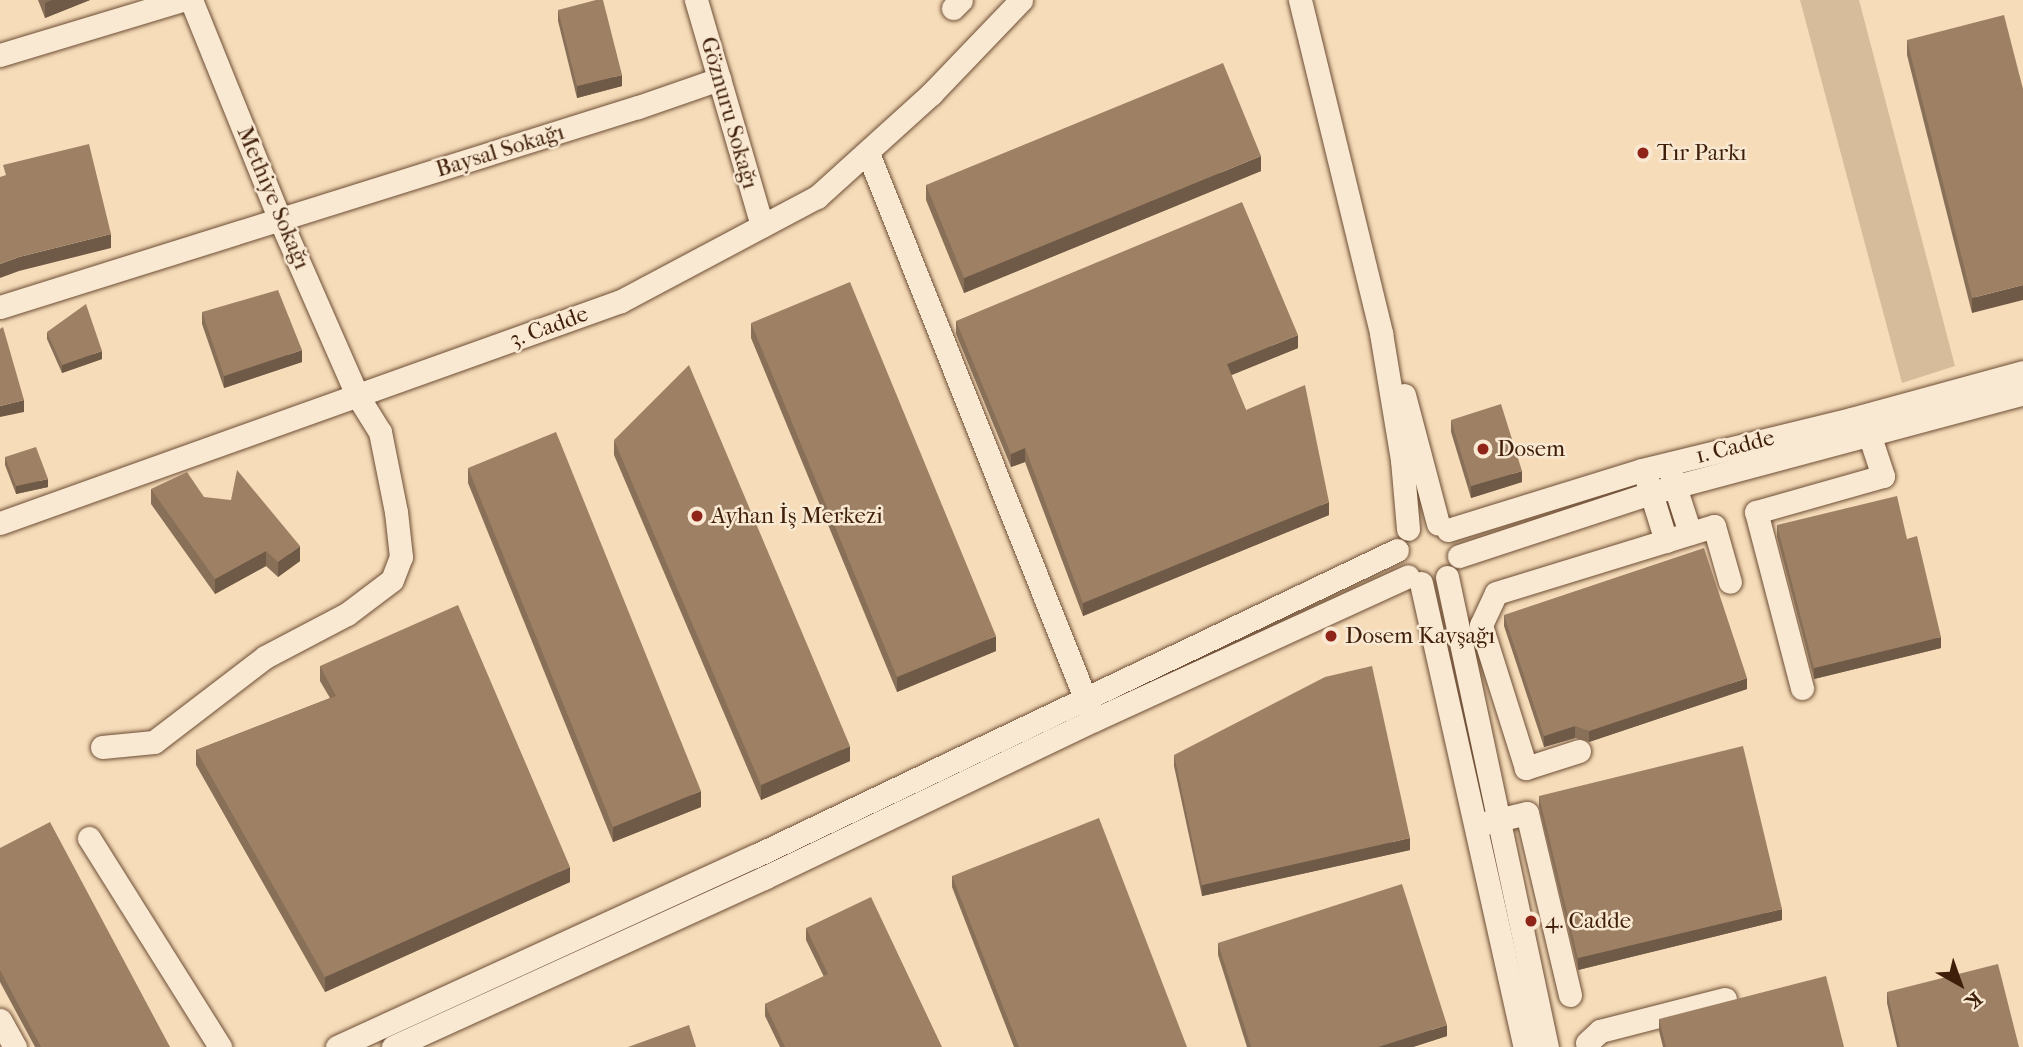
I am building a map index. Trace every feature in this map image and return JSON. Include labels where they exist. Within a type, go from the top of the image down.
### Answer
[{"type":"street","points":[[0,55],[182,0]]},
{"type":"street","name":"Methiye Sokağı","points":[[102,747],[154,742],[265,657],[347,614],[392,580],[401,557],[396,512],[380,432],[358,396],[281,220],[191,0]]},
{"type":"street","name":"Göznuru Sokağı","points":[[696,0],[762,226]]},
{"type":"street","name":"3. Cadde","points":[[0,523],[621,301],[817,197],[931,94],[1021,0]]},
{"type":"street","points":[[1300,0],[1381,333],[1402,460],[1408,529],[1397,550],[1398,560],[1415,580],[1475,825],[1525,1047]]},
{"type":"street","name":"Baysal Sokağı","points":[[0,307],[719,79]]},
{"type":"street","points":[[868,153],[1090,710]]},
{"type":"street","points":[[1381,333],[1408,407],[1443,527]]},
{"type":"street","name":"1. Cadde","points":[[1459,556],[2023,372]]},
{"type":"street","name":"1. Cadde","points":[[1443,527],[1668,464],[2023,393]]},
{"type":"street","points":[[1802,688],[1756,512],[1883,476],[1866,425]]},
{"type":"street","points":[[1668,464],[1690,533]]},
{"type":"street","points":[[1644,470],[1665,541]]},
{"type":"street","points":[[337,1047],[1090,710],[1415,580],[1439,582],[1447,577],[1459,556],[1455,537],[1443,527],[1417,524],[1408,529]]},
{"type":"street","points":[[1579,751],[1526,768],[1482,625],[1496,593],[1714,526],[1730,582]]},
{"type":"street","points":[[393,1047],[843,841],[1397,550]]},
{"type":"street","points":[[1447,577],[1547,1047]]},
{"type":"street","points":[[1475,825],[1527,813],[1570,995]]},
{"type":"street","points":[[89,838],[220,1047]]},
{"type":"street","points":[[1582,1046],[1601,1031],[1725,999]]},
{"type":"street","points":[[0,1020],[15,1047]]},
{"type":"shaded area","points":[[1800,0],[1859,0],[1955,366],[1902,383]]},
{"type":"building","points":[[603,0],[622,75],[577,86],[558,10]]},
{"type":"building","points":[[2004,15],[2023,89],[2023,285],[1972,298],[1907,40]]},
{"type":"building","points":[[1223,63],[1261,156],[964,278],[926,185]]},
{"type":"building","points":[[89,144],[111,234],[0,264],[0,177],[6,175],[3,165]]},
{"type":"building","points":[[1242,202],[1298,335],[1227,364],[1246,410],[1305,385],[1329,502],[1083,603],[1025,448],[1011,454],[956,321]]},
{"type":"building","points":[[850,282],[996,636],[897,677],[751,323]]},
{"type":"building","points":[[278,290],[302,350],[224,376],[202,312]]},
{"type":"building","points":[[86,304],[102,351],[62,365],[47,332]]},
{"type":"building","points":[[3,327],[24,400],[0,406],[0,329]]},
{"type":"building","points":[[689,365],[850,746],[761,785],[614,440]]},
{"type":"building","points":[[1501,404],[1522,471],[1471,486],[1451,420]]},
{"type":"building","points":[[556,432],[701,791],[613,827],[468,468]]},
{"type":"building","points":[[36,447],[48,479],[16,486],[5,457]]},
{"type":"building","points":[[237,470],[300,546],[278,562],[266,551],[215,579],[151,489],[187,472],[204,497],[231,500]]},
{"type":"building","points":[[1897,496],[1907,539],[1917,536],[1941,637],[1814,668],[1777,525]]},
{"type":"building","points":[[1704,548],[1747,678],[1589,731],[1575,726],[1544,736],[1504,615]]},
{"type":"building","points":[[458,605],[570,867],[325,977],[196,750],[336,696],[320,666]]},
{"type":"building","points":[[1372,666],[1410,838],[1202,885],[1174,755],[1325,677]]},
{"type":"building","points":[[1743,746],[1782,909],[1578,958],[1539,796]]},
{"type":"building","points":[[1099,818],[1187,1047],[1019,1047],[952,876]]},
{"type":"building","points":[[50,822],[170,1047],[41,1047],[0,970],[0,848]]},
{"type":"building","points":[[1402,884],[1447,1025],[1378,1047],[1251,1047],[1218,943]]},
{"type":"building","points":[[871,897],[942,1047],[785,1047],[765,1004],[828,974],[806,928]]},
{"type":"building","points":[[1998,964],[2019,1047],[1900,1047],[1887,992]]},
{"type":"building","points":[[1826,976],[1844,1047],[1666,1047],[1659,1019]]},
{"type":"building","points":[[689,1025],[696,1047],[628,1047]]},
{"type":"place","name":"Tır Parkı","points":[[1643,153]]},
{"type":"place","name":"Dosem","points":[[1483,449]]},
{"type":"place","name":"Ayhan İş Merkezi","points":[[697,516]]},
{"type":"place","name":"Dosem Kavşağı","points":[[1331,636]]},
{"type":"place","name":"4. Cadde","points":[[1531,921]]}]
